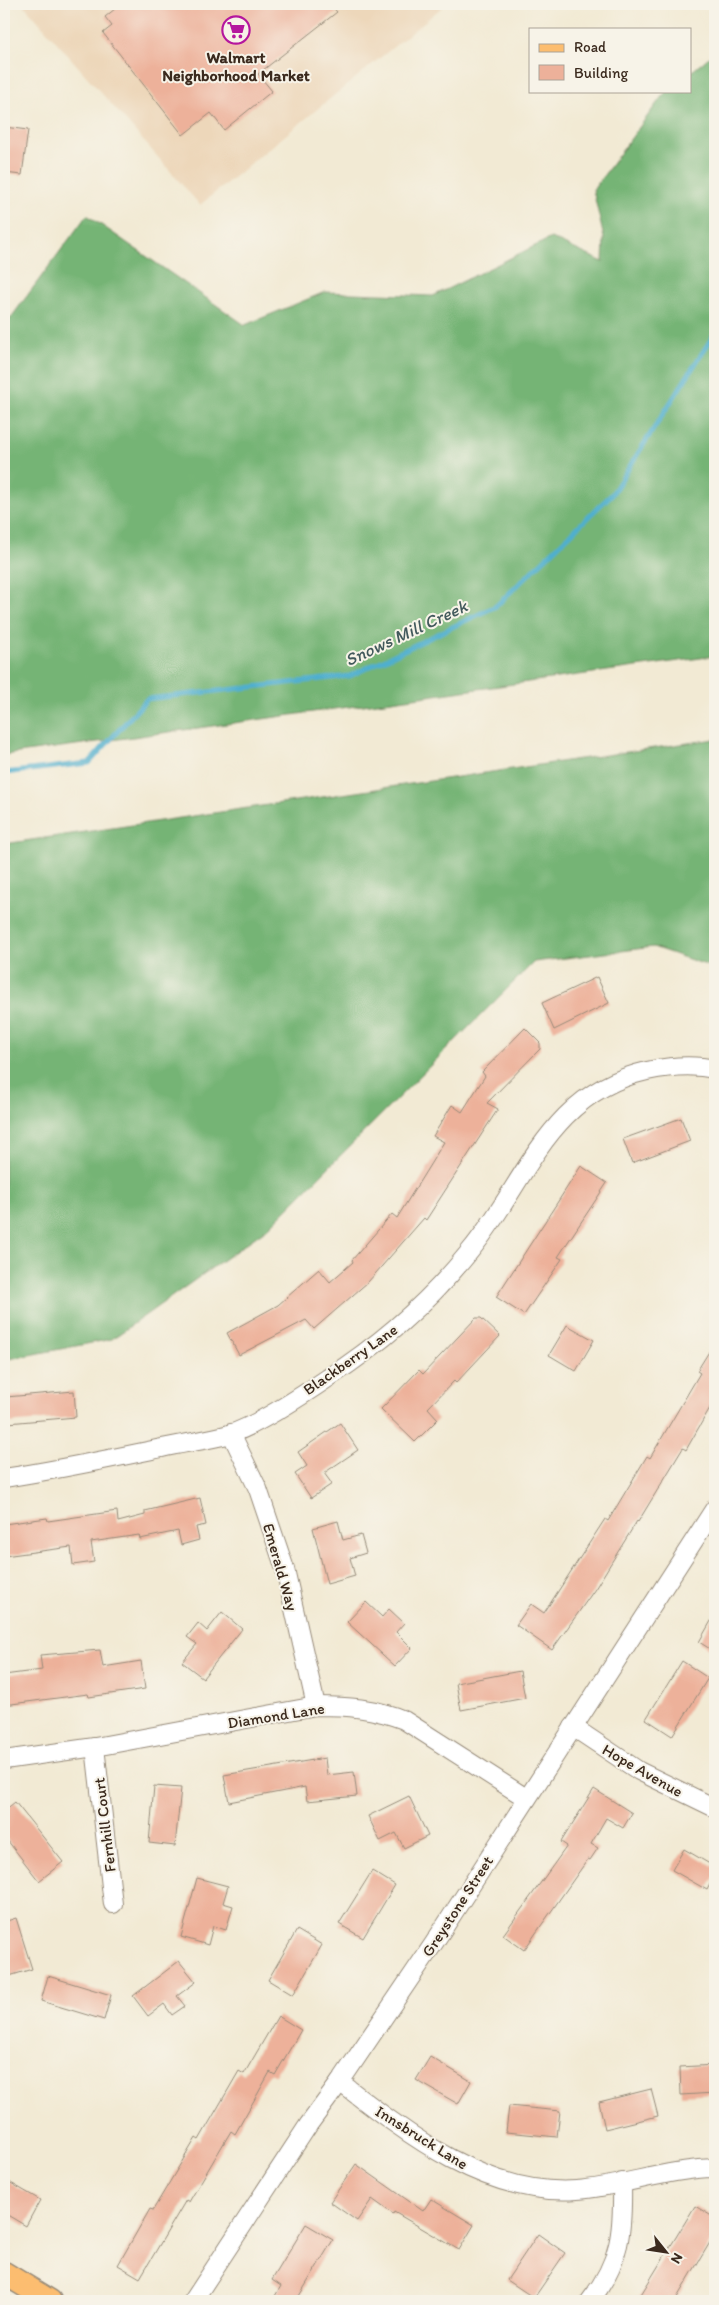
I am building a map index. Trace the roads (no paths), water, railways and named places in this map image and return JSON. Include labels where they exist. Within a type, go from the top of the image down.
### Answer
[{"type":"main road","points":[[4,2274],[50,2301]]},
{"type":"street","name":"Blackberry Lane","points":[[4,1478],[231,1433],[273,1412],[328,1378],[382,1340],[430,1298],[471,1250],[542,1143],[571,1110],[587,1096],[626,1076],[669,1066],[715,1069]]},
{"type":"street","name":"Emerald Way","points":[[231,1433],[258,1489],[285,1569],[316,1706]]},
{"type":"street","name":"Greystone Street","points":[[193,2301],[309,2124],[340,2082],[434,1943],[715,1508]]},
{"type":"street","name":"Diamond Lane","points":[[4,1760],[94,1747],[316,1706],[351,1706],[384,1712],[404,1720],[526,1798]]},
{"type":"street","name":"Hope Avenue","points":[[572,1727],[639,1771],[715,1808]]},
{"type":"street","name":"Fernhill Court","points":[[94,1747],[113,1904]]},
{"type":"street","name":"Innsbruck Lane","points":[[340,2082],[417,2138],[453,2159],[492,2177],[534,2188],[555,2191],[598,2188],[688,2168],[715,2168]]},
{"type":"street","points":[[590,2301],[611,2269],[623,2228],[622,2182]]},
{"type":"waterway","name":"Snows Mill Creek","points":[[4,773],[89,763],[147,699],[350,676],[496,606],[612,494],[715,333]]},
{"type":"place","name":"Walmart Neighborhood Market","points":[[236,30]]}]
